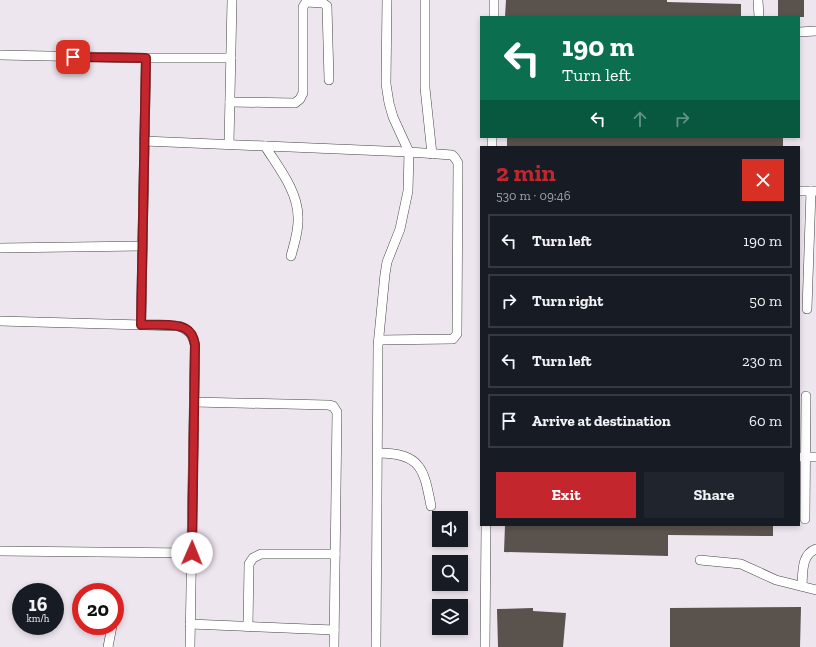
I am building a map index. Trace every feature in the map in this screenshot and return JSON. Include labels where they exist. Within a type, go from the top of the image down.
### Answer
[{"type":"street","points":[[229,144],[232,0]]},
{"type":"street","points":[[376,647],[379,340],[387,262],[400,229],[408,191],[409,152],[393,117],[386,84],[387,0]]},
{"type":"street","points":[[425,0],[425,88],[432,154]]},
{"type":"street","points":[[494,0],[494,16]]},
{"type":"street","points":[[758,0],[759,16]]},
{"type":"street","points":[[230,102],[295,103],[300,99],[302,93],[303,5],[306,2],[323,3],[327,6],[329,80]]},
{"type":"street","points":[[800,32],[816,31]]},
{"type":"street","points":[[0,56],[231,58]]},
{"type":"street","points":[[141,325],[146,58]]},
{"type":"street","points":[[144,141],[409,152],[452,155],[456,158],[458,163],[456,334],[453,339],[379,340]]},
{"type":"street","points":[[265,146],[292,190],[296,201],[299,216],[298,229],[291,256]]},
{"type":"street","points":[[800,191],[813,191],[807,309]]},
{"type":"street","points":[[0,248],[142,246]]},
{"type":"street","points":[[0,321],[179,326],[187,329],[193,336],[195,345],[190,647]]},
{"type":"street","points":[[805,519],[802,457],[806,396]]},
{"type":"street","points":[[194,402],[328,405],[337,412],[334,647]]},
{"type":"street","points":[[378,453],[401,454],[413,460],[421,468],[424,475],[431,506]]},
{"type":"street","points":[[802,457],[816,457]]},
{"type":"street","points":[[485,647],[486,526]]},
{"type":"street","points":[[802,586],[804,561],[810,552],[816,549]]},
{"type":"street","points":[[0,550],[192,553]]},
{"type":"street","points":[[248,627],[250,564],[253,558],[261,554],[335,554]]},
{"type":"street","points":[[700,560],[741,564],[776,580],[816,590]]},
{"type":"street","points":[[190,624],[334,630]]},
{"type":"street","points":[[108,647],[110,635]]},
{"type":"shaded area","points":[[0,0],[816,0],[816,647],[0,647]]},
{"type":"building","points":[[506,0],[667,0],[667,2],[741,4],[741,16],[505,16]]},
{"type":"building","points":[[778,0],[804,0],[804,17],[778,16]]},
{"type":"building","points":[[507,138],[783,138],[783,146],[507,146]]},
{"type":"building","points":[[505,526],[773,526],[773,536],[668,535],[668,556],[504,552]]},
{"type":"building","points":[[801,607],[800,647],[670,647],[670,608]]},
{"type":"building","points":[[533,608],[533,611],[566,613],[563,647],[498,647],[497,609]]},
{"type":"route","points":[[73,57],[146,58],[141,325],[179,326],[187,329],[193,336],[195,345],[192,553]]}]
